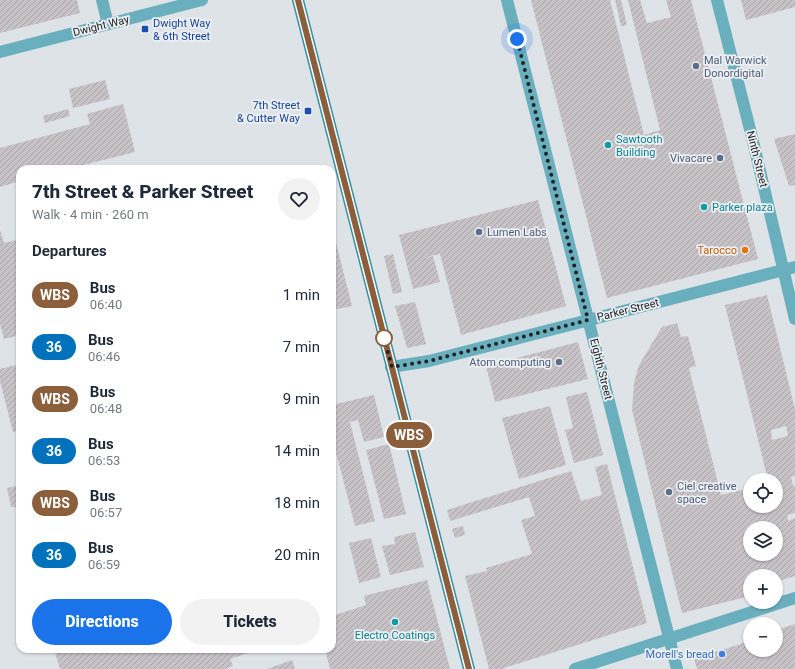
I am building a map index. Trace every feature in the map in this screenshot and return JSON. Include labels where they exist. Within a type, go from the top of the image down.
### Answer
[{"type":"street","points":[[102,0],[108,24]]},
{"type":"street","name":"Dwight Way","points":[[0,52],[202,0]]},
{"type":"street","points":[[298,0],[470,669]]},
{"type":"street","name":"Eighth Street","points":[[507,0],[677,669]]},
{"type":"street","name":"Ninth Street","points":[[717,0],[752,137],[789,268],[795,319]]},
{"type":"street","name":"Parker Street","points":[[392,367],[429,361],[789,268]]},
{"type":"street","points":[[575,669],[795,598]]},
{"type":"building","points":[[0,0],[77,0],[80,13],[0,33]]},
{"type":"building","points":[[531,0],[610,0],[644,135],[660,130],[628,0],[640,0],[647,23],[671,17],[666,0],[691,0],[758,259],[607,298]]},
{"type":"building","points":[[615,0],[621,0],[627,25],[621,26]]},
{"type":"building","points":[[741,0],[795,0],[795,7],[746,20]]},
{"type":"building","points":[[105,80],[110,99],[73,108],[69,89]]},
{"type":"building","points":[[123,104],[135,152],[84,165],[16,165],[16,182],[0,187],[0,148],[90,124],[87,114]]},
{"type":"building","points":[[68,109],[70,116],[45,123],[43,116]]},
{"type":"building","points":[[795,134],[795,185],[789,186],[774,139]]},
{"type":"building","points":[[538,200],[566,306],[461,335],[440,254],[421,258],[433,256],[440,282],[413,289],[399,235]]},
{"type":"building","points":[[0,230],[4,243],[16,240],[16,336],[4,339],[0,324]]},
{"type":"building","points":[[336,243],[352,306],[336,309]]},
{"type":"building","points":[[393,254],[402,292],[393,294],[384,256]]},
{"type":"building","points":[[767,295],[795,409],[795,476],[791,477],[793,486],[795,486],[795,513],[787,515],[788,521],[795,518],[795,576],[783,580],[783,569],[743,569],[743,598],[682,613],[632,410],[634,383],[639,365],[662,327],[677,323],[681,337],[688,336],[696,366],[689,368],[721,495],[743,490],[743,513],[783,513],[783,473],[766,473],[725,305]],"holes":[[[786,426],[788,436],[772,440],[771,430]]]},
{"type":"building","points":[[415,302],[426,344],[407,348],[395,306]]},
{"type":"building","points":[[578,342],[588,379],[495,402],[486,366]]},
{"type":"building","points":[[16,365],[16,431],[13,432],[0,381],[0,369]]},
{"type":"building","points":[[587,392],[603,455],[574,463],[565,430],[573,428],[566,397]]},
{"type":"building","points":[[374,395],[384,437],[364,442],[358,420],[350,422],[375,521],[355,526],[336,452],[336,404]]},
{"type":"building","points":[[550,406],[566,465],[519,479],[502,418]]},
{"type":"building","points":[[389,444],[406,514],[384,519],[366,450]]},
{"type":"building","points":[[607,464],[647,623],[501,669],[489,669],[465,576],[487,571],[486,568],[532,554],[521,520],[535,516],[529,497],[450,521],[447,510],[571,471],[581,501],[602,495],[595,467]]},
{"type":"building","points":[[16,486],[16,507],[11,507],[7,488]]},
{"type":"building","points":[[463,526],[465,535],[455,538],[452,529]]},
{"type":"building","points":[[415,532],[424,567],[390,575],[382,546],[395,544],[394,537]]},
{"type":"building","points":[[371,538],[381,577],[359,583],[349,543]]},
{"type":"building","points":[[427,580],[450,669],[330,669],[326,653],[336,653],[336,615],[366,605],[364,596]]},
{"type":"building","points":[[795,624],[795,669],[697,669],[693,655],[705,652],[706,655],[743,643],[743,657],[783,657],[783,628]]},
{"type":"building","points":[[55,653],[249,653],[230,659],[233,666],[225,669],[60,669]]},
{"type":"building","points":[[292,660],[295,669],[267,669]]},
{"type":"bus line","name":"WBS","points":[[298,0],[469,669]]},
{"type":"place","name":"Dwight Way & 6th Street","points":[[145,29]]},
{"type":"place","name":"Mal Warwick Donordigital","points":[[696,66]]},
{"type":"place","name":"7th Street & Cutter Way","points":[[308,111]]},
{"type":"place","name":"Sawtooth Building","points":[[608,145]]},
{"type":"place","name":"Vivacare","points":[[720,158]]},
{"type":"place","name":"Parker plaza","points":[[704,207]]},
{"type":"place","name":"Lumen Labs","points":[[479,232]]},
{"type":"place","name":"Tarocco","points":[[745,250]]},
{"type":"place","name":"Atom computing","points":[[559,362]]},
{"type":"place","name":"Ciel creative space","points":[[669,492]]},
{"type":"place","name":"Electro Coatings","points":[[395,622]]},
{"type":"place","name":"Morell's bread","points":[[722,654]]},
{"type":"route","points":[[384,338],[392,367],[429,361],[588,320],[517,39]]}]
